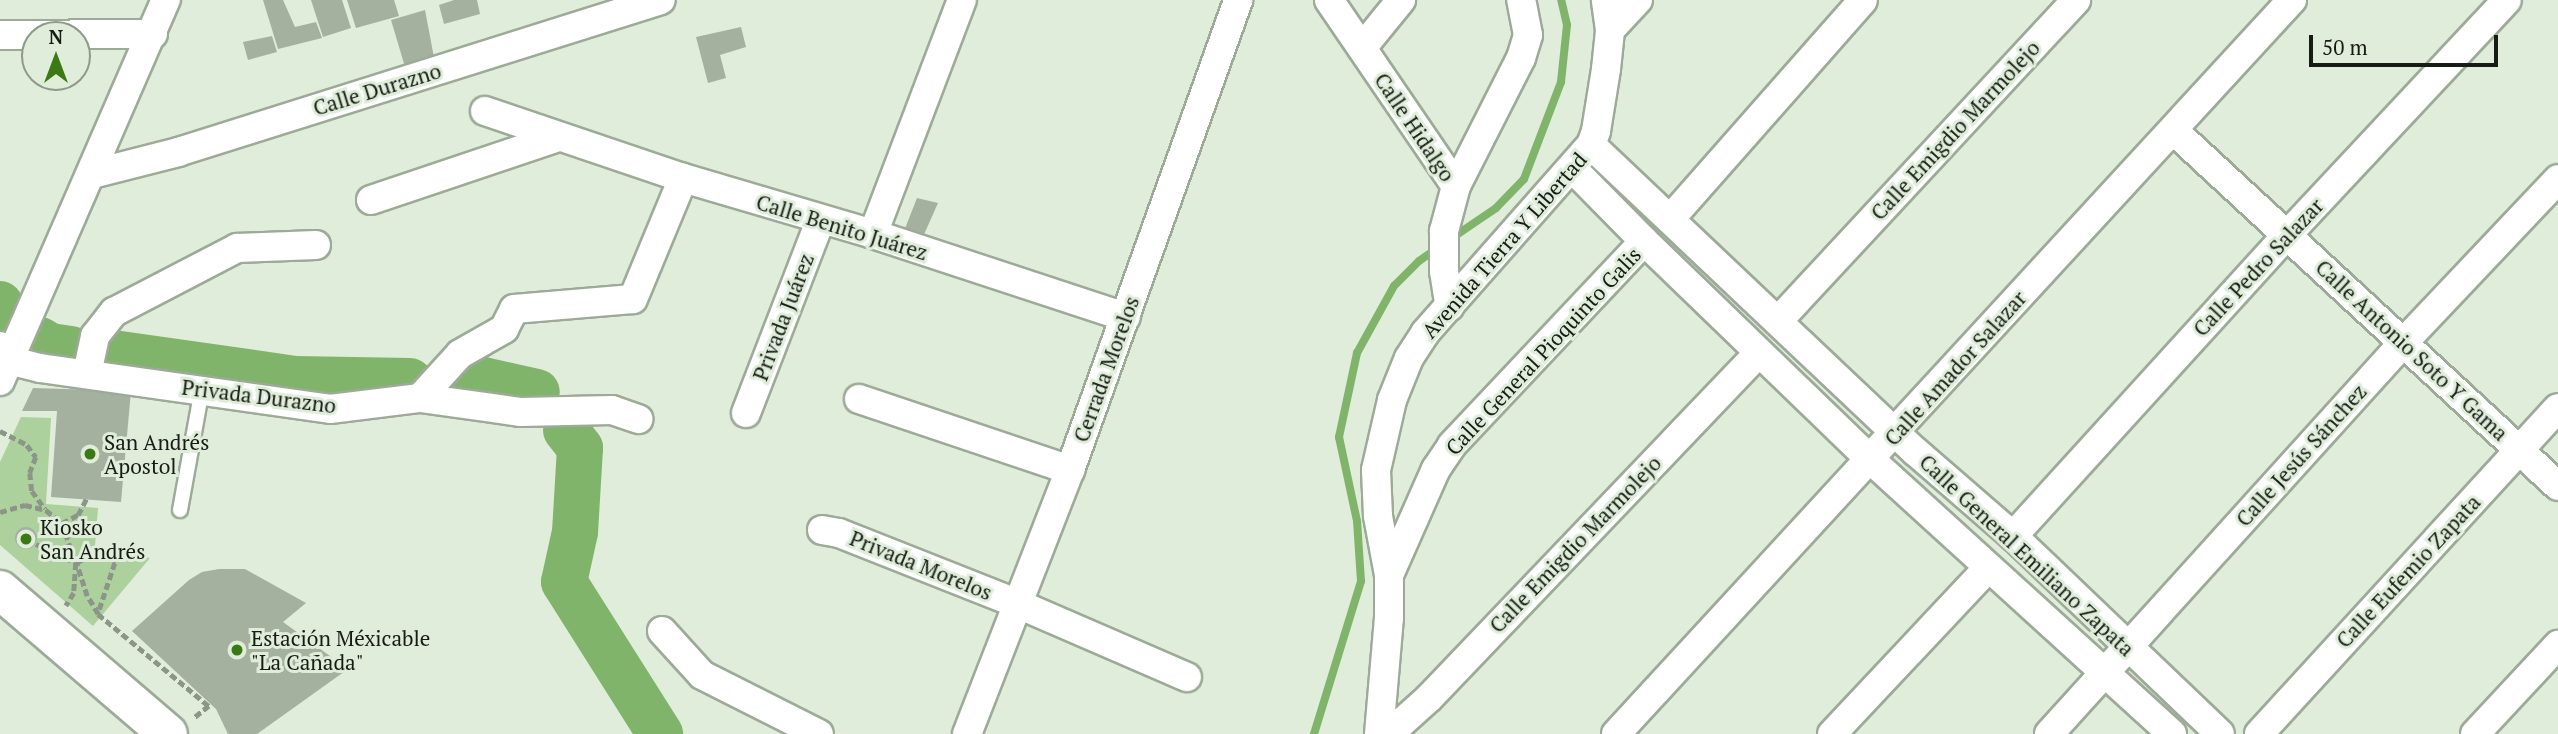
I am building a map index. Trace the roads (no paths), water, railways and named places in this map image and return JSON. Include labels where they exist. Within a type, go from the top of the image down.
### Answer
[{"type":"street","name":"Calle Durazno","points":[[92,174],[178,152],[661,0]]},
{"type":"street","points":[[873,234],[962,0]]},
{"type":"street","name":"Cerrada Morelos","points":[[967,734],[1070,470],[1238,0]]},
{"type":"street","name":"Calle Hidalgo","points":[[1329,0],[1456,186],[1444,231],[1444,271],[1450,307]]},
{"type":"street","points":[[1362,48],[1401,0]]},
{"type":"street","points":[[1456,186],[1521,58],[1528,35],[1521,0]]},
{"type":"street","name":"Avenida Tierra Y Libertad","points":[[1379,734],[1389,618],[1389,575],[1378,516],[1376,470],[1378,450],[1392,400],[1409,358],[1425,333],[1573,169],[1591,145],[1600,106],[1610,30],[1606,0]]},
{"type":"street","points":[[1610,30],[1638,0]]},
{"type":"street","points":[[1671,218],[1863,0]]},
{"type":"street","name":"Calle Emigdio Marmolejo","points":[[1778,321],[2076,0]]},
{"type":"street","name":"Calle Amador Salazar","points":[[1616,734],[1897,432],[2292,0]]},
{"type":"street","name":"Calle Pedro Salazar","points":[[2012,536],[2288,234],[2507,0]]},
{"type":"street","points":[[3,362],[92,174],[153,34],[172,2]]},
{"type":"street","points":[[0,35],[153,34]]},
{"type":"street","name":"Calle Benito Juárez","points":[[485,111],[683,178],[820,221],[873,234],[1126,317]]},
{"type":"street","name":"Calle Antonio Soto Y Gama","points":[[2173,130],[2558,486]]},
{"type":"street","points":[[371,200],[558,137]]},
{"type":"street","name":"Calle General Emiliano Zapata","points":[[1591,145],[2012,536],[2220,734]]},
{"type":"street","name":"Calle General Emiliano Zapata","points":[[1573,169],[1871,460],[2172,734]]},
{"type":"street","points":[[420,398],[460,354],[504,328],[514,309],[634,299],[683,178]]},
{"type":"street","name":"Calle Jesús Sánchez","points":[[2049,734],[2404,342],[2558,179]]},
{"type":"street","name":"Privada Juárez","points":[[746,413],[820,221]]},
{"type":"street","name":"Calle General Pioquinto Galis","points":[[1389,575],[1436,469],[1452,445],[1644,241]]},
{"type":"street","points":[[87,374],[95,336],[114,312],[237,248],[316,245]]},
{"type":"street","name":"Calle Emigdio Marmolejo","points":[[1389,734],[1429,698],[1759,353]]},
{"type":"street","name":"Privada Durazno","points":[[3,362],[330,409],[420,398],[521,412],[612,410],[638,419]]},
{"type":"street","points":[[859,400],[1070,470]]},
{"type":"street","name":"Calle Eufemio Zapata","points":[[2259,734],[2558,408]]},
{"type":"street","name":"Privada Morelos","points":[[822,530],[839,533],[1018,604],[1187,677]]},
{"type":"street","points":[[1832,734],[1988,568]]},
{"type":"street","points":[[0,590],[49,634],[180,727]]},
{"type":"street","points":[[662,631],[702,675],[819,734]]},
{"type":"street","points":[[2475,734],[2558,645]]},
{"type":"lane","points":[[180,510],[202,389]]},
{"type":"waterway","points":[[1449,240],[1496,208],[1524,179],[1561,82],[1567,25],[1561,0]]},
{"type":"waterway","points":[[1314,734],[1361,581],[1357,521],[1339,437],[1357,353],[1394,286],[1419,261],[1439,247]]},
{"type":"waterway","points":[[0,304],[5,317]]},
{"type":"waterway","points":[[40,340],[50,346],[71,349]]},
{"type":"waterway","points":[[113,353],[295,379],[410,381]]},
{"type":"waterway","points":[[461,380],[483,380],[537,392]]},
{"type":"waterway","points":[[566,430],[580,448],[575,532],[564,582],[660,734]]},
{"type":"place","name":"San Andrés Apostol","points":[[90,454]]},
{"type":"place","name":"Kiosko San Andrés","points":[[26,539]]},
{"type":"place","name":"Estación Méxicable \"La Cañada\"","points":[[237,650]]}]
